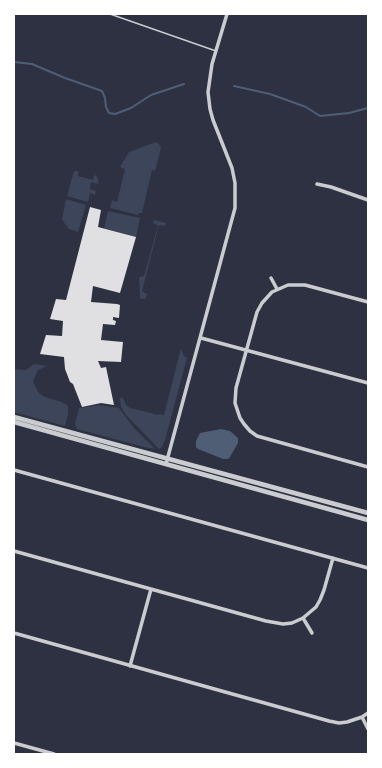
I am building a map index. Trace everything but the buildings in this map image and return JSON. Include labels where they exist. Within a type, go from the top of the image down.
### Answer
[{"type":"street","points":[[166,464],[235,208],[236,195],[232,168],[213,120],[208,98],[210,74],[227,14]]},
{"type":"street","points":[[317,184],[368,200]]},
{"type":"street","points":[[271,278],[277,289]]},
{"type":"street","points":[[368,302],[305,285],[288,285],[277,289],[267,296],[257,312],[236,388],[235,403],[240,418],[250,431],[257,436],[368,467]]},
{"type":"street","points":[[201,338],[368,383]]},
{"type":"street","points":[[14,416],[368,513]]},
{"type":"street","points":[[14,422],[368,520]]},
{"type":"street","points":[[14,470],[368,568]]},
{"type":"street","points":[[14,551],[276,623],[292,623],[303,618],[316,607],[320,600],[333,558]]},
{"type":"street","points":[[130,666],[151,589]]},
{"type":"street","points":[[303,618],[312,633]]},
{"type":"street","points":[[14,633],[329,721],[348,722],[368,713]]},
{"type":"street","points":[[362,717],[368,729]]},
{"type":"street","points":[[14,743],[54,754]]},
{"type":"lane","points":[[110,14],[216,51]]},
{"type":"shaded area","points":[[156,142],[161,148],[155,171],[152,170],[142,213],[139,213],[138,215],[110,208],[112,200],[117,202],[125,169],[120,167],[129,152]]},
{"type":"shaded area","points":[[75,171],[78,171],[78,176],[93,180],[94,176],[96,175],[98,179],[98,184],[91,182],[90,189],[96,191],[95,195],[90,193],[88,202],[67,196]]},
{"type":"shaded area","points":[[66,199],[86,205],[78,232],[69,229],[62,219]]},
{"type":"shaded area","points":[[108,211],[140,218],[136,237],[104,228]]},
{"type":"shaded area","points":[[154,220],[166,223],[165,226],[159,225],[142,291],[147,294],[146,298],[144,299],[140,298],[139,277],[144,276],[158,226],[153,223]]},
{"type":"shaded area","points":[[181,348],[184,356],[187,358],[165,440],[162,447],[159,449],[126,415],[121,407],[120,398],[123,398],[126,405],[130,408],[164,415]]},
{"type":"shaded area","points":[[34,364],[47,366],[38,370],[33,382],[39,393],[68,406],[65,426],[14,412],[14,369],[26,370]]},
{"type":"shaded area","points":[[99,405],[119,408],[134,428],[155,449],[77,429],[75,424],[79,408]]},
{"type":"shaded area","points":[[221,429],[230,431],[238,438],[238,443],[228,459],[223,459],[196,447],[196,441],[200,433]]},
{"type":"waterway","points":[[14,62],[32,64],[102,91],[109,113],[115,114],[131,108],[151,95],[184,84]]},
{"type":"waterway","points":[[234,86],[270,94],[306,107],[320,116],[349,113],[368,108]]}]
